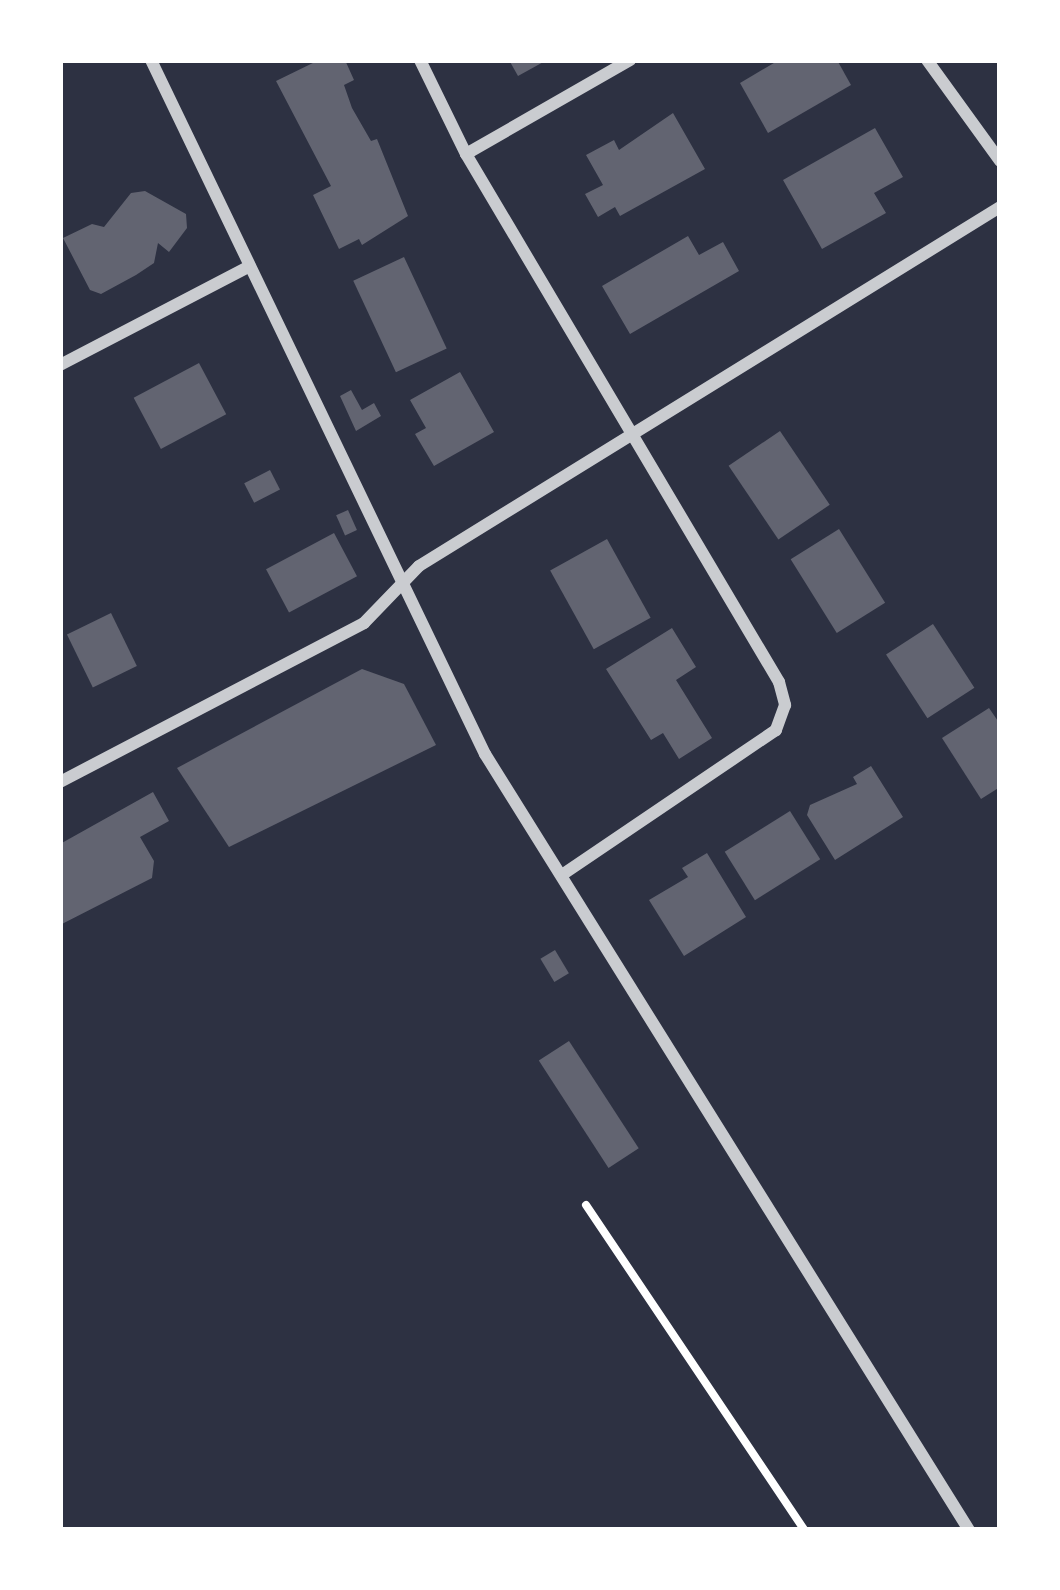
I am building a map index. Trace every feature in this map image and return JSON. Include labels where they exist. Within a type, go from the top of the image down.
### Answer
[{"type":"street","points":[[152,60],[485,754],[969,1530]]},
{"type":"street","points":[[420,60],[466,154],[779,682],[785,705],[776,730],[562,875]]},
{"type":"street","points":[[466,154],[630,60]]},
{"type":"street","points":[[927,60],[1000,161]]},
{"type":"street","points":[[60,782],[364,623],[406,585],[419,566],[1000,207]]},
{"type":"street","points":[[60,365],[250,266]]},
{"type":"path","points":[[586,1204],[804,1530]]},
{"type":"building","points":[[319,60],[345,60],[354,80],[344,85],[352,108],[371,141],[377,139],[408,216],[362,245],[359,239],[339,249],[313,195],[331,186],[276,81]]},
{"type":"building","points":[[509,60],[547,60],[518,76]]},
{"type":"building","points":[[779,60],[837,60],[851,85],[768,133],[740,83]]},
{"type":"building","points":[[673,113],[705,169],[620,216],[615,207],[598,217],[585,194],[603,185],[586,155],[614,140],[619,150]]},
{"type":"building","points":[[875,128],[903,177],[874,193],[886,213],[822,249],[783,180]]},
{"type":"building","points":[[145,191],[186,214],[187,228],[169,252],[158,243],[154,263],[136,275],[101,294],[90,290],[63,238],[92,224],[104,227],[131,193]]},
{"type":"building","points":[[688,236],[699,255],[723,242],[739,271],[630,334],[602,286]]},
{"type":"building","points":[[404,257],[447,349],[396,372],[353,281]]},
{"type":"building","points":[[199,363],[226,414],[161,449],[134,398]]},
{"type":"building","points":[[460,372],[494,432],[434,466],[415,434],[426,428],[410,400]]},
{"type":"building","points":[[351,390],[362,410],[374,403],[381,416],[356,431],[340,396]]},
{"type":"building","points":[[780,431],[830,505],[778,539],[729,466]]},
{"type":"building","points":[[270,470],[280,490],[254,503],[244,483]]},
{"type":"building","points":[[348,510],[357,530],[345,535],[336,515]]},
{"type":"building","points":[[839,529],[885,603],[837,633],[791,559]]},
{"type":"building","points":[[334,533],[357,576],[289,612],[266,569]]},
{"type":"building","points":[[607,539],[651,618],[594,649],[550,571]]},
{"type":"building","points":[[111,613],[137,666],[93,688],[67,634]]},
{"type":"building","points":[[933,624],[974,688],[927,718],[886,654]]},
{"type":"building","points":[[672,628],[696,667],[676,680],[712,738],[679,759],[663,733],[651,740],[606,669]]},
{"type":"building","points":[[362,669],[404,684],[436,745],[229,847],[177,768]]},
{"type":"building","points":[[989,708],[1000,724],[1000,787],[981,799],[942,738]]},
{"type":"building","points":[[871,766],[903,817],[835,860],[807,815],[810,805],[857,784],[853,777]]},
{"type":"building","points":[[153,792],[169,821],[140,837],[154,861],[152,878],[60,925],[60,844]]},
{"type":"building","points":[[790,811],[820,859],[755,900],[725,852]]},
{"type":"building","points":[[707,853],[746,917],[684,956],[649,900],[688,877],[682,868]]},
{"type":"building","points":[[555,950],[569,973],[554,982],[540,959]]},
{"type":"building","points":[[569,1041],[639,1148],[609,1168],[539,1061]]}]
